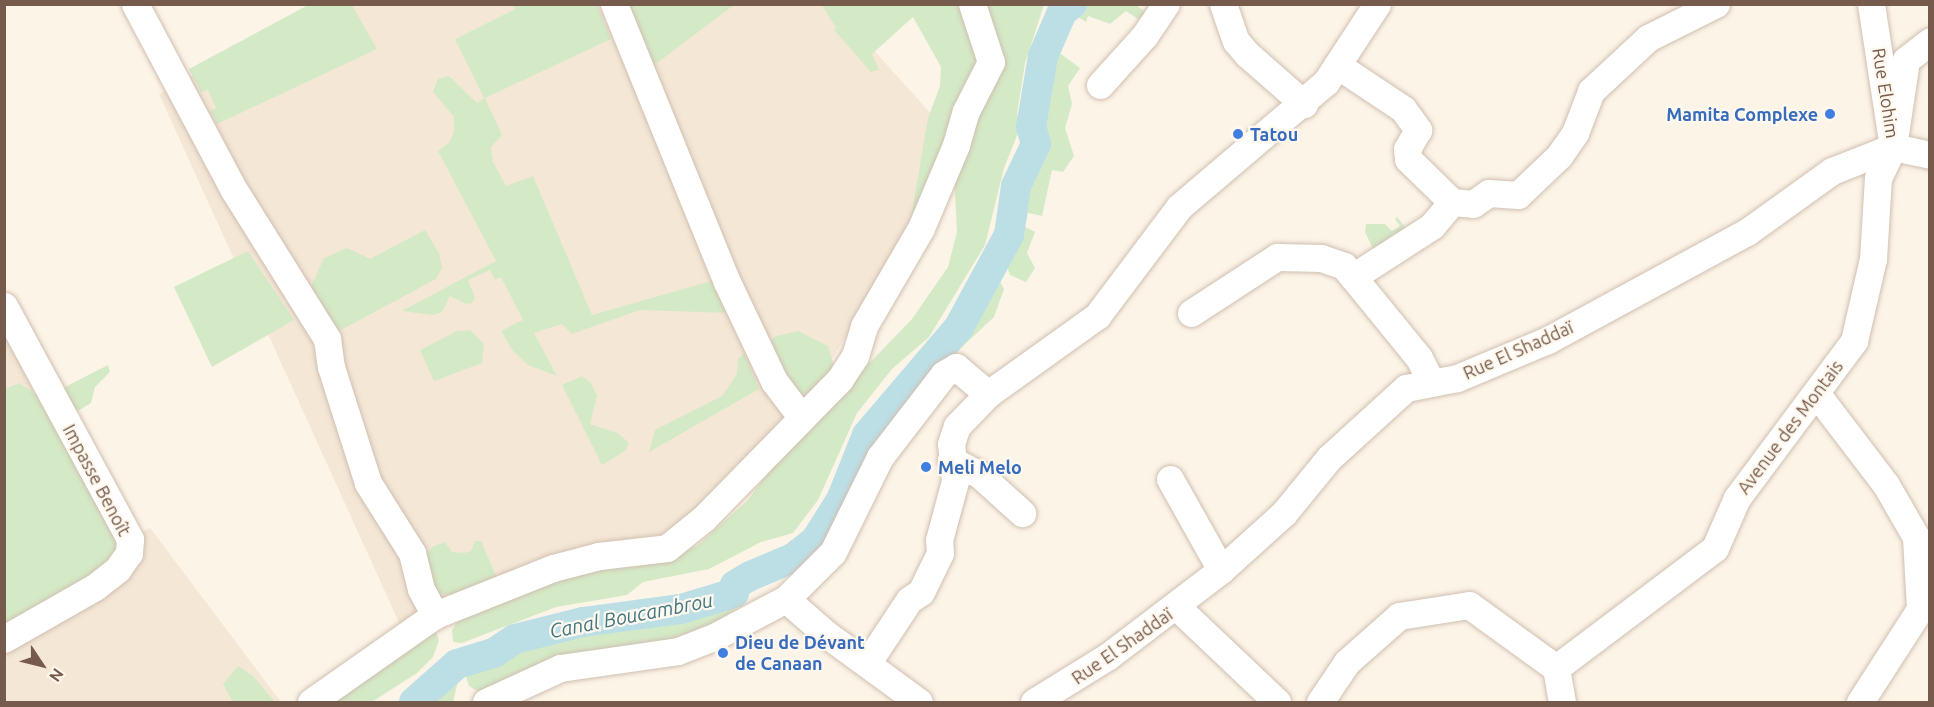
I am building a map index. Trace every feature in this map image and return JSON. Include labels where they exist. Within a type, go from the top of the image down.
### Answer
[{"type":"street","points":[[135,4],[234,190],[327,339],[331,367],[368,483],[412,553],[421,588],[435,615]]},
{"type":"street","points":[[614,4],[727,282],[774,381],[802,418]]},
{"type":"street","points":[[311,702],[435,615],[553,568],[599,556],[667,548],[703,519],[840,379],[855,357],[864,326],[921,228],[956,145],[966,111],[991,62],[972,4]]},
{"type":"street","points":[[1100,85],[1145,35],[1166,4]]},
{"type":"street","points":[[1223,4],[1242,47],[1304,104]]},
{"type":"street","points":[[868,662],[909,600],[921,592],[940,553],[939,540],[955,481],[951,444],[957,426],[988,394],[1097,316],[1179,207],[1304,104],[1337,65],[1377,4]]},
{"type":"street","points":[[1337,65],[1403,109],[1418,130],[1407,149],[1408,159],[1452,202],[1473,204],[1489,193],[1518,195],[1559,156],[1575,134],[1591,91],[1648,38],[1716,4]]},
{"type":"street","name":"Rue Elohim","points":[[1870,4],[1893,147],[1929,155]]},
{"type":"street","name":"Avenue des Montais","points":[[1556,668],[1715,548],[1737,498],[1854,340],[1873,259],[1878,178],[1893,147],[1906,60],[1929,41]]},
{"type":"street","name":"Rue El Shaddaï","points":[[1034,702],[1177,607],[1221,570],[1284,513],[1329,458],[1406,388],[1430,380],[1457,378],[1548,340],[1747,232],[1832,171],[1893,147]]},
{"type":"street","points":[[1353,277],[1432,226],[1452,202]]},
{"type":"street","points":[[1191,313],[1277,257],[1321,258],[1344,266],[1419,358],[1430,380]]},
{"type":"street","name":"Impasse Benoît","points":[[4,306],[130,539],[129,553],[118,569],[95,587],[4,639]]},
{"type":"street","points":[[497,700],[560,668],[678,651],[716,636],[786,599],[833,552],[879,457],[945,374],[956,367],[988,394]]},
{"type":"street","points":[[1816,393],[1886,485],[1916,537],[1920,609],[1860,702]]},
{"type":"street","points":[[951,460],[980,476],[1022,513]]},
{"type":"street","points":[[1170,479],[1221,570]]},
{"type":"street","points":[[786,599],[826,634],[868,662],[919,702]]},
{"type":"street","points":[[1320,702],[1347,662],[1399,616],[1468,605],[1556,668],[1562,702]]},
{"type":"street","points":[[1177,607],[1251,681],[1277,702]]},
{"type":"shaded area","points":[[319,5],[833,5],[951,136],[914,229],[818,381],[691,540],[402,629],[159,94]]},
{"type":"shaded area","points":[[4,333],[34,392],[5,403],[4,403]]},
{"type":"shaded area","points":[[150,528],[281,702],[5,702],[4,608]]},
{"type":"green space","points":[[310,4],[352,5],[377,49],[217,124],[210,111],[216,108],[208,90],[201,92],[189,69]]},
{"type":"green space","points":[[1135,4],[1146,13],[1138,19],[1126,11],[1110,24],[1088,16],[1086,22],[1066,10],[1076,5]]},
{"type":"green space","points":[[513,5],[597,5],[611,39],[485,98],[502,135],[491,147],[493,162],[506,186],[533,176],[592,315],[715,280],[728,313],[640,310],[572,334],[562,324],[534,333],[557,376],[528,365],[513,351],[501,331],[523,320],[501,277],[495,280],[490,270],[468,280],[475,298],[472,303],[466,304],[450,296],[442,312],[433,315],[402,311],[496,261],[438,151],[449,143],[454,132],[454,117],[433,92],[438,79],[449,76],[477,103],[484,98],[455,39],[515,9]]},
{"type":"green space","points":[[628,5],[734,5],[653,66]]},
{"type":"green space","points":[[822,5],[966,5],[981,57],[910,224],[928,118],[940,86],[941,67],[913,17],[872,54],[879,70],[871,72],[834,30],[836,28]]},
{"type":"green space","points":[[979,5],[1044,5],[1025,63],[1017,113],[1020,128],[1004,168],[985,245],[929,337],[892,369],[857,413],[818,500],[793,533],[761,542],[709,569],[643,582],[627,595],[556,607],[462,643],[453,642],[452,630],[466,608],[589,568],[672,555],[697,546],[748,500],[781,455],[912,319],[948,267],[957,232],[954,174],[1002,52],[993,42]]},
{"type":"green space","points":[[1051,47],[1080,68],[1068,86],[1072,104],[1065,128],[1074,156],[1063,172],[1052,170],[1042,216],[1028,213],[1025,227],[1035,232],[1027,253],[1035,268],[1026,282],[1010,275],[1005,261],[1024,206],[1028,153],[1038,130],[1045,92],[1043,64]]},
{"type":"green space","points":[[1397,217],[1410,233],[1374,251],[1365,232],[1366,224],[1385,224],[1392,231],[1400,226],[1395,219]]},
{"type":"green space","points":[[425,230],[439,253],[442,268],[436,279],[341,330],[327,321],[309,291],[324,258],[347,248],[370,259]]},
{"type":"green space","points":[[248,251],[294,320],[212,367],[174,287]]},
{"type":"green space","points":[[983,272],[995,272],[1004,289],[994,317],[961,348],[869,466],[856,469],[852,460],[860,434],[943,337]]},
{"type":"green space","points":[[470,330],[484,344],[482,363],[434,381],[420,350],[457,331]]},
{"type":"green space","points":[[798,331],[828,346],[833,364],[829,381],[816,392],[795,395],[767,344],[776,336]]},
{"type":"green space","points":[[744,353],[759,389],[649,452],[655,430],[722,396],[737,374],[738,359]]},
{"type":"green space","points":[[108,365],[110,372],[95,387],[91,403],[76,412],[63,388]]},
{"type":"green space","points":[[582,376],[591,383],[597,396],[590,424],[618,433],[629,443],[625,451],[602,465],[562,385]]},
{"type":"green space","points":[[19,383],[42,398],[107,514],[116,542],[113,561],[5,628],[5,389]]},
{"type":"green space","points":[[475,541],[481,541],[497,578],[455,596],[436,593],[423,557],[432,547],[445,542],[452,552],[471,551]]},
{"type":"green space","points":[[727,597],[736,608],[709,631],[479,692],[469,686],[463,667],[465,657],[478,650],[536,630]]},
{"type":"green space","points":[[431,630],[436,631],[439,640],[433,657],[417,673],[372,702],[332,702]]},
{"type":"green space","points":[[238,666],[253,676],[275,702],[233,702],[223,684]]},
{"type":"green space","points":[[447,674],[458,681],[453,702],[404,702]]},
{"type":"waterway","name":"Canal Boucambrou","points":[[414,702],[457,664],[494,653],[515,639],[583,622],[681,609],[734,593],[735,585],[750,576],[793,558],[815,541],[841,500],[867,435],[959,327],[1009,235],[1016,186],[1036,144],[1031,127],[1043,56],[1062,12],[1072,4]]},
{"type":"place","name":"Mamita Complexe","points":[[1830,114]]},
{"type":"place","name":"Tatou","points":[[1238,134]]},
{"type":"place","name":"Meli Melo","points":[[926,467]]},
{"type":"place","name":"Dieu de Dévant de Canaan","points":[[723,653]]}]
